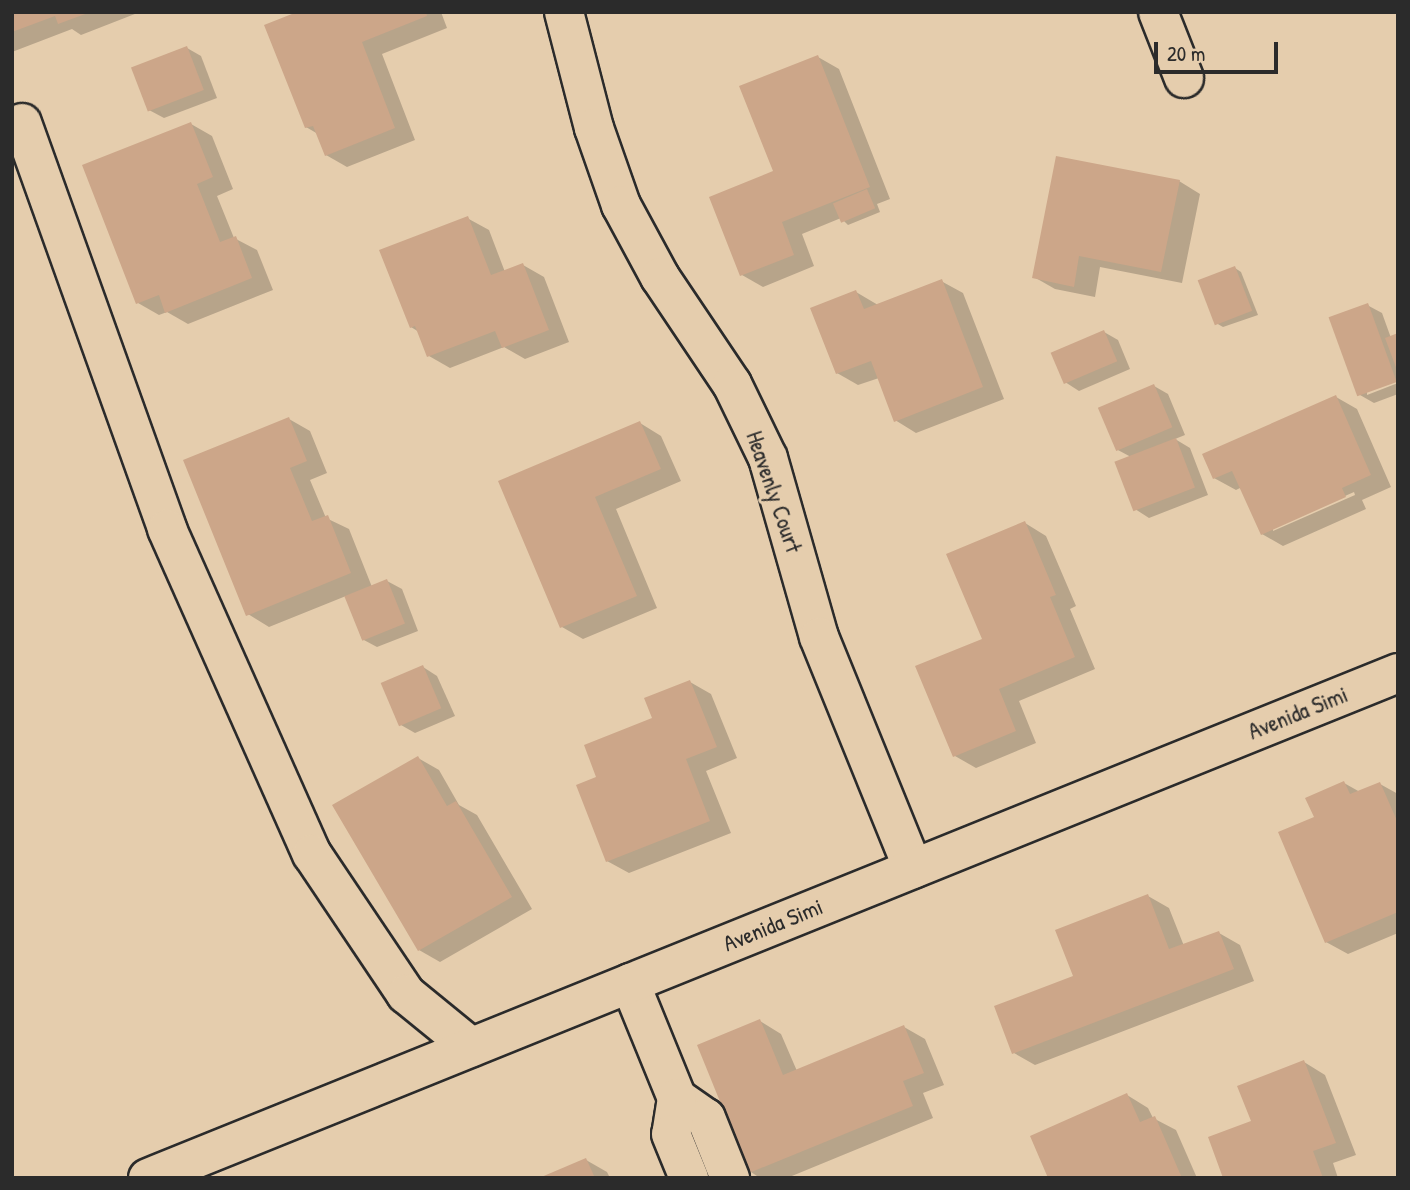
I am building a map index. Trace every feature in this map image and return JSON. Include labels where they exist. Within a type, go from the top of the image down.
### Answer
[{"type":"street","name":"Heavenly Court","points":[[564,12],[594,128],[621,205],[660,277],[732,384],[768,458],[819,637],[913,869]]},
{"type":"street","points":[[1158,12],[1184,78]]},
{"type":"street","points":[[22,123],[167,529],[312,854],[407,994],[471,1047]]},
{"type":"street","name":"Avenida Simi","points":[[148,1178],[1398,673]]},
{"type":"street","points":[[630,983],[677,1098],[671,1134],[689,1178]]},
{"type":"street","points":[[677,1098],[706,1118],[730,1178]]},
{"type":"building","points":[[12,12],[88,13],[58,24],[55,16],[12,32]]},
{"type":"building","points":[[297,12],[426,12],[427,16],[362,42],[395,128],[325,156],[313,126],[305,128],[264,25]]},
{"type":"building","points":[[187,46],[204,90],[148,111],[131,68]]},
{"type":"building","points":[[818,55],[870,187],[782,222],[794,255],[740,276],[709,197],[773,171],[739,86]]},
{"type":"building","points":[[191,122],[213,177],[197,184],[220,242],[236,236],[252,278],[165,313],[159,295],[136,304],[82,165]]},
{"type":"building","points":[[1056,156],[1180,180],[1161,272],[1079,256],[1074,287],[1032,278]]},
{"type":"building","points":[[867,189],[875,208],[841,223],[833,203]]},
{"type":"building","points":[[468,216],[491,275],[523,263],[549,330],[502,348],[495,331],[427,357],[415,326],[410,328],[379,250]]},
{"type":"building","points":[[1235,266],[1252,311],[1215,325],[1198,280]]},
{"type":"building","points":[[942,279],[983,387],[894,422],[871,361],[836,374],[810,308],[856,290],[864,309]]},
{"type":"building","points":[[1368,303],[1397,382],[1357,396],[1329,317]]},
{"type":"building","points":[[1104,330],[1117,361],[1064,384],[1051,353]]},
{"type":"building","points":[[1398,333],[1398,370],[1397,370],[1385,338]]},
{"type":"building","points":[[1154,384],[1172,427],[1116,451],[1098,408]]},
{"type":"building","points":[[1336,395],[1371,475],[1342,488],[1346,497],[1261,535],[1232,471],[1213,479],[1202,454]]},
{"type":"building","points":[[289,417],[307,461],[290,468],[312,521],[328,515],[351,573],[246,616],[183,460]]},
{"type":"building","points":[[640,421],[661,469],[595,497],[637,596],[560,628],[498,481]]},
{"type":"building","points":[[1176,438],[1195,487],[1133,511],[1114,462]]},
{"type":"building","points":[[1025,521],[1056,595],[1050,597],[1075,657],[999,689],[1016,731],[953,757],[915,666],[982,639],[946,554]]},
{"type":"building","points":[[387,579],[405,624],[362,641],[344,596]]},
{"type":"building","points":[[423,665],[441,708],[399,726],[381,683]]},
{"type":"building","points":[[690,680],[717,747],[686,759],[710,821],[606,862],[576,785],[596,777],[584,745],[652,718],[644,698]]},
{"type":"building","points":[[418,756],[447,806],[456,801],[512,897],[418,951],[332,805]]},
{"type":"building","points":[[1344,781],[1350,794],[1380,782],[1398,823],[1398,912],[1325,943],[1278,832],[1314,817],[1305,798]]},
{"type":"building","points":[[1148,894],[1169,949],[1219,931],[1234,969],[1012,1054],[994,1006],[1073,976],[1055,930]]},
{"type":"building","points":[[760,1019],[783,1075],[904,1025],[924,1073],[903,1081],[913,1106],[749,1173],[697,1045]]},
{"type":"building","points":[[1304,1060],[1336,1143],[1313,1151],[1323,1178],[1223,1178],[1208,1137],[1251,1121],[1237,1086]]},
{"type":"building","points":[[1127,1093],[1140,1122],[1155,1116],[1182,1178],[1048,1178],[1030,1136]]},
{"type":"building","points":[[586,1158],[595,1178],[539,1178]]}]
